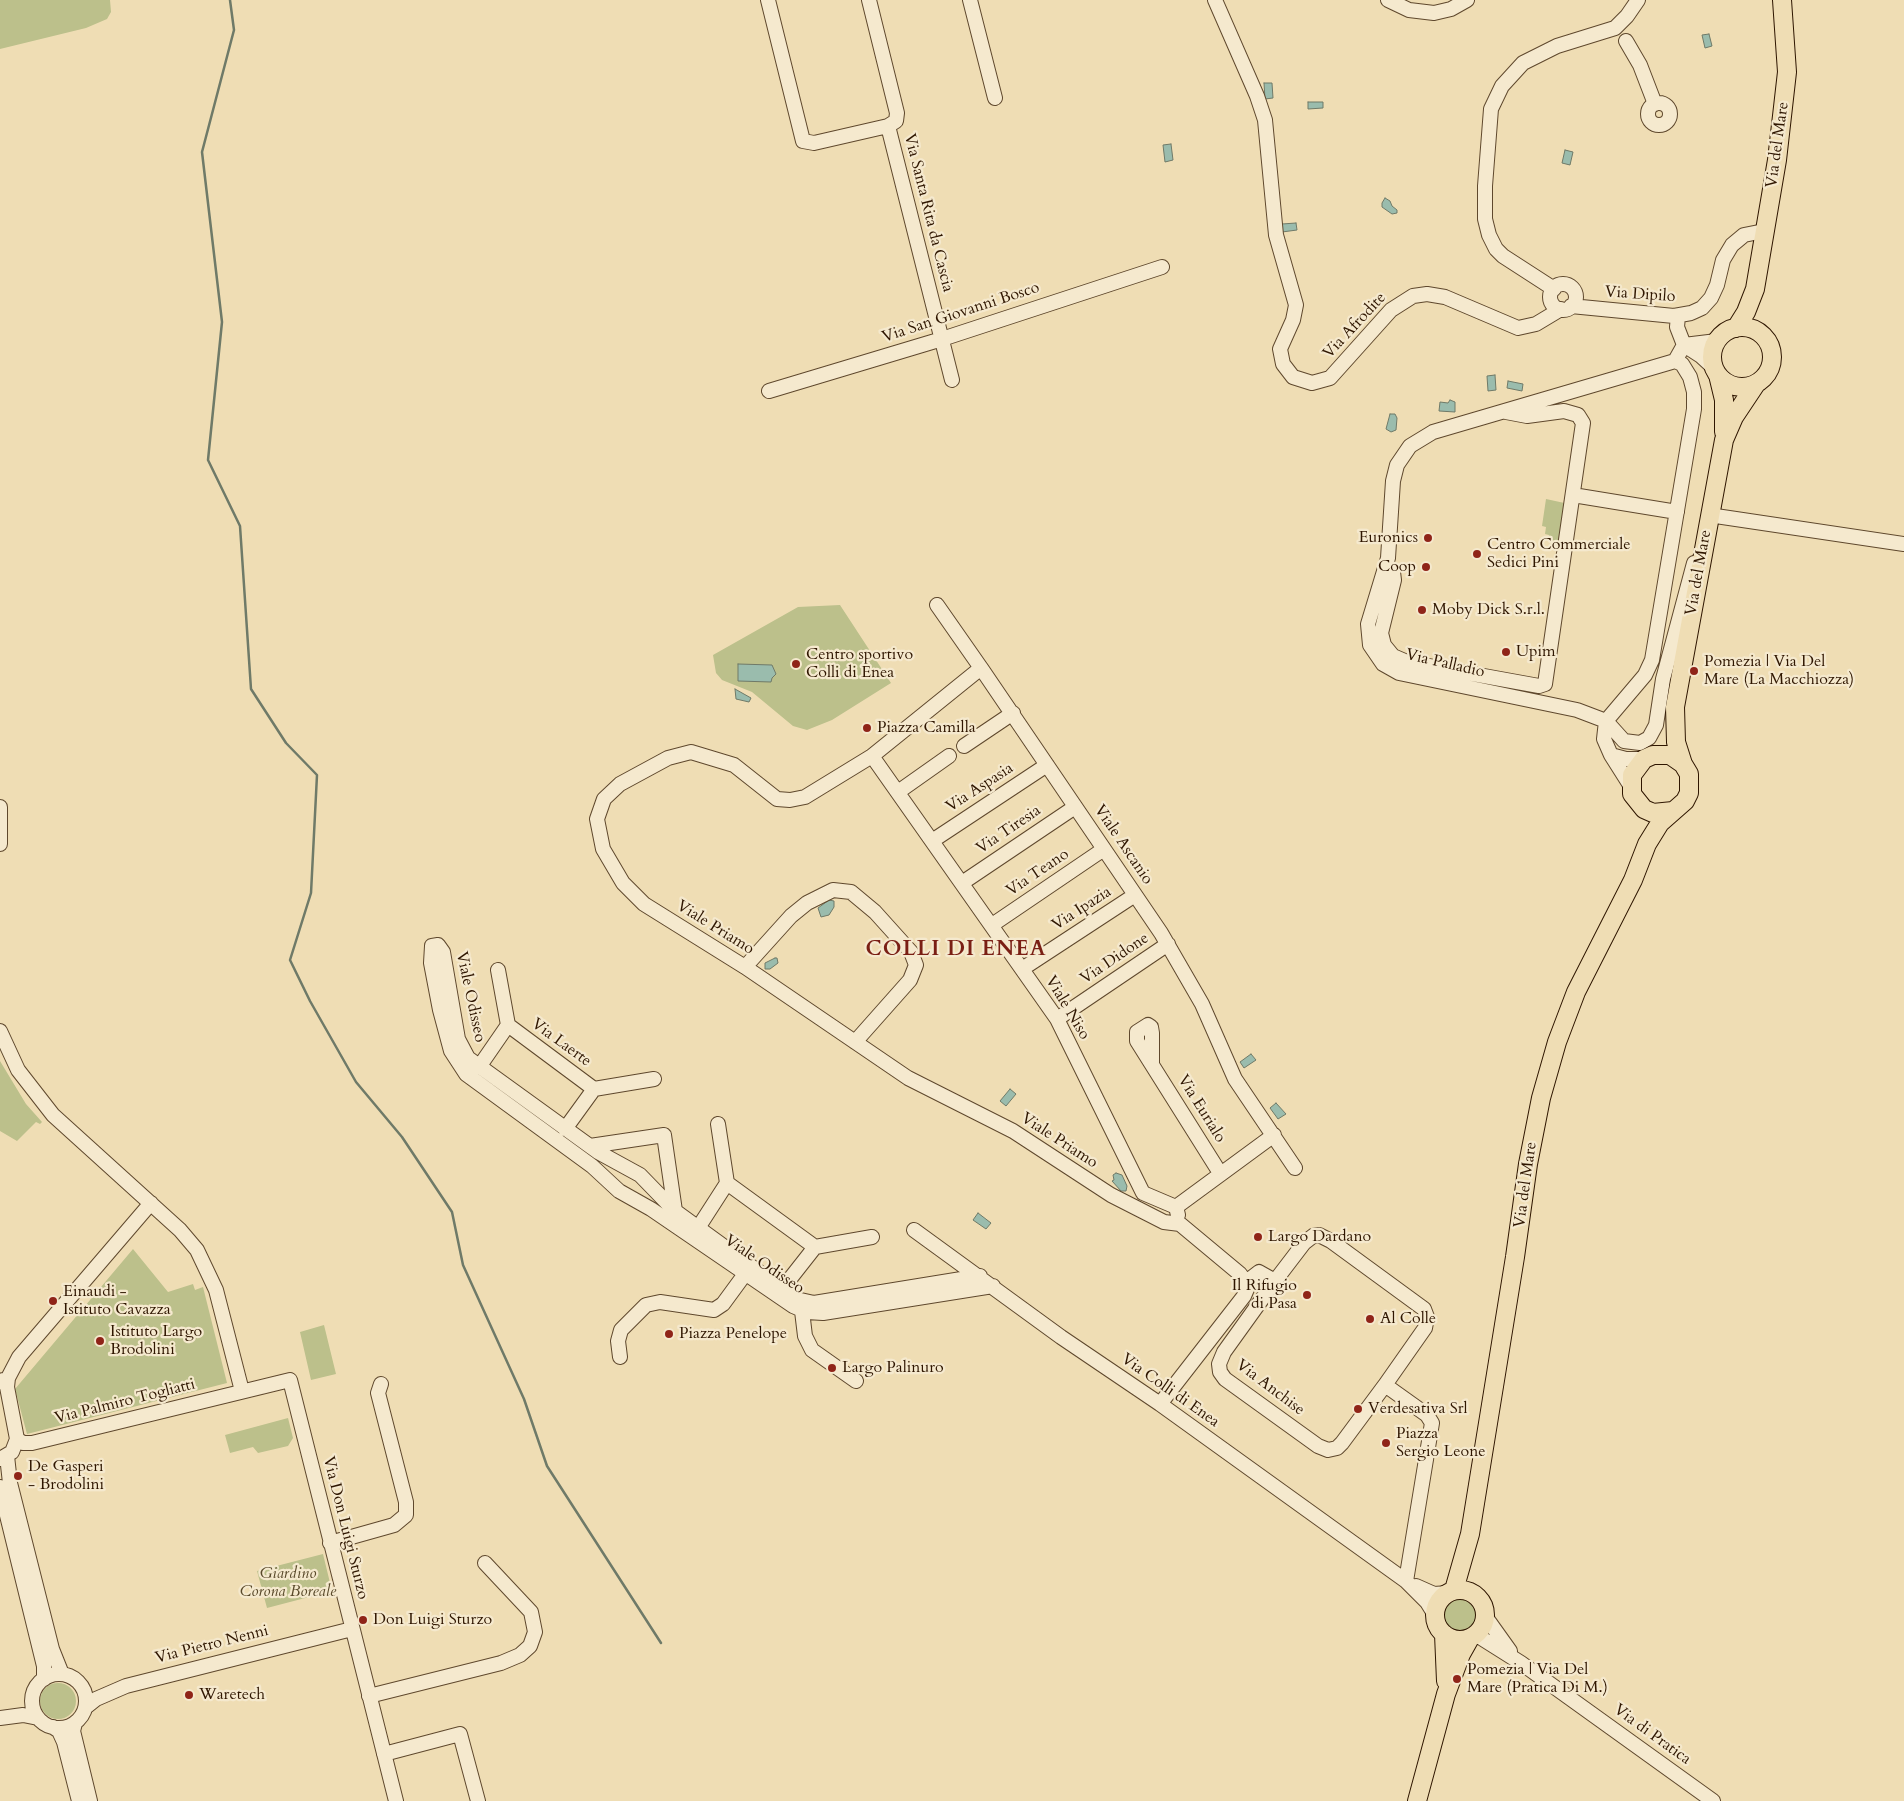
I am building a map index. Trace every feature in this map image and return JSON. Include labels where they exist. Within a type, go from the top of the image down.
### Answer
[{"type":"main road","name":"Via del Mare","points":[[1736,328],[1746,312],[1755,289],[1777,160],[1786,77],[1786,39],[1782,0]]},
{"type":"main road","name":"Via del Mare","points":[[1755,289],[1758,317],[1764,337]]},
{"type":"main road","points":[[1736,328],[1752,329],[1764,337],[1772,354],[1772,363],[1769,371],[1756,384],[1746,387],[1735,386],[1726,382],[1716,372],[1712,359],[1716,341],[1728,330],[1736,328]]},
{"type":"main road","name":"Via del Mare","points":[[1451,1592],[1470,1534],[1515,1257],[1528,1164],[1541,1098],[1552,1059],[1573,1000],[1655,830],[1673,811],[1685,802],[1689,793],[1689,774],[1683,764],[1676,737],[1676,707],[1724,440],[1724,400],[1716,372]]},
{"type":"main road","name":"Via del Mare","points":[[1724,440],[1734,417],[1756,384]]},
{"type":"main road","name":"Via del Mare","points":[[1643,854],[1643,827],[1637,802],[1630,785],[1632,775],[1663,740],[1676,707]]},
{"type":"main road","points":[[1649,757],[1670,755],[1683,764]]},
{"type":"main road","points":[[1637,802],[1653,813],[1673,811]]},
{"type":"main road","name":"Via del Mare","points":[[1470,1534],[1471,1572],[1476,1596]]},
{"type":"main road","points":[[1417,1801],[1446,1694],[1461,1654],[1480,1629],[1485,1616],[1484,1609],[1476,1596],[1464,1590],[1451,1592],[1438,1603],[1435,1615],[1436,1622],[1444,1634],[1454,1639],[1473,1636]]},
{"type":"main road","points":[[1444,1634],[1446,1694]]},
{"type":"street","points":[[768,0],[803,141],[812,144],[888,126]]},
{"type":"street","name":"Via Santa Rita da Cascia","points":[[869,0],[897,113],[896,121],[888,126],[952,380]]},
{"type":"street","points":[[970,0],[995,98]]},
{"type":"street","name":"Via Afrodite","points":[[1215,0],[1257,96],[1266,127],[1276,235],[1296,304],[1293,320],[1280,349],[1281,360],[1289,374],[1298,380],[1308,383],[1330,378],[1391,310],[1413,296],[1427,294],[1445,297],[1504,323],[1521,328],[1536,324],[1573,306]]},
{"type":"street","points":[[1388,0],[1409,10],[1434,13],[1451,9],[1467,0]]},
{"type":"street","points":[[1554,288],[1503,256],[1490,239],[1485,219],[1485,186],[1491,109],[1502,86],[1515,70],[1528,60],[1568,42],[1618,26],[1638,0]]},
{"type":"street","points":[[1626,41],[1627,16]]},
{"type":"street","points":[[1610,30],[1626,41],[1640,65],[1655,104]]},
{"type":"street","name":"Via Dipilo","points":[[1573,306],[1678,316],[1697,311],[1709,302],[1716,288],[1725,255],[1734,242],[1748,234],[1764,231]]},
{"type":"street","name":"Via San Giovanni Bosco","points":[[769,391],[942,339],[1162,267]]},
{"type":"street","points":[[1561,284],[1569,285],[1574,291],[1573,306],[1552,302],[1550,296],[1554,288],[1561,284]]},
{"type":"street","points":[[1678,316],[1677,327],[1684,345],[1702,356],[1716,372]]},
{"type":"street","points":[[1684,345],[1716,341]]},
{"type":"street","points":[[1630,785],[1611,755],[1604,739],[1606,721],[1651,665],[1695,404],[1693,386],[1679,362],[1684,345]]},
{"type":"street","name":"Via Palladio","points":[[1702,356],[1503,412],[1428,434],[1418,439],[1406,450],[1397,465],[1393,481],[1386,566],[1368,629],[1372,650],[1387,667],[1417,678],[1570,708],[1606,721],[1622,739],[1631,743],[1645,741],[1652,734],[1658,716],[1670,653],[1695,559],[1708,523]]},
{"type":"street","points":[[1386,566],[1393,572],[1394,580],[1381,633],[1384,645],[1393,656],[1407,662],[1544,686],[1563,576],[1573,495],[1584,429],[1581,418],[1576,414],[1560,411],[1527,416],[1503,412]]},
{"type":"street","points":[[1573,495],[1677,512]]},
{"type":"street","points":[[1708,523],[1904,544]]},
{"type":"street","name":"Viale Ascanio","points":[[936,605],[1012,713],[1168,944],[1205,1009],[1235,1079],[1274,1134],[1295,1168]]},
{"type":"street","points":[[872,756],[981,668]]},
{"type":"street","points":[[964,746],[1012,713]]},
{"type":"street","name":"Viale Priamo","points":[[872,756],[813,793],[798,799],[786,800],[769,794],[742,770],[730,763],[696,753],[681,753],[620,784],[601,803],[597,819],[601,843],[611,866],[626,887],[652,910],[745,967],[913,1081],[1013,1131],[1101,1190],[1164,1222],[1180,1224]]},
{"type":"street","points":[[1611,755],[1631,760],[1649,757]]},
{"type":"street","name":"Viale Niso","points":[[872,756],[1057,1019],[1143,1193]]},
{"type":"street","points":[[898,792],[949,756]]},
{"type":"street","name":"Via Aspasia","points":[[932,841],[1047,765]]},
{"type":"street","points":[[0,807],[0,844]]},
{"type":"street","name":"Via Tiresia","points":[[962,883],[1075,807]]},
{"type":"street","name":"Via Teano","points":[[992,925],[1104,849]]},
{"type":"street","points":[[745,967],[791,916],[807,903],[833,890],[851,892],[875,912],[905,945],[915,958],[916,965],[910,980],[855,1042]]},
{"type":"street","name":"Via Ipazia","points":[[1022,969],[1135,894]]},
{"type":"street","name":"Viale Odisseo","points":[[980,1276],[856,1302],[823,1313],[802,1311],[619,1191],[592,1166],[540,1120],[479,1067],[465,1054],[459,1043],[443,952],[440,946],[435,944],[431,948],[430,954],[435,990],[454,1058],[473,1080],[540,1120],[566,1129],[590,1146],[640,1175],[675,1211],[800,1301],[809,1303],[856,1302],[993,1286]]},
{"type":"street","name":"Via Didone","points":[[1057,1019],[1168,944]]},
{"type":"street","name":"Via Laerte","points":[[498,970],[508,1025],[594,1089]]},
{"type":"street","name":"Via Laerte","points":[[479,1067],[508,1025]]},
{"type":"street","points":[[0,1031],[18,1070],[47,1109],[186,1236],[202,1258],[216,1290],[242,1392]]},
{"type":"street","name":"Via Eurialo","points":[[1152,1063],[1220,1173]]},
{"type":"street","name":"Via Laerte","points":[[566,1129],[594,1089],[654,1079]]},
{"type":"street","points":[[698,1228],[727,1183],[718,1124]]},
{"type":"street","points":[[590,1146],[664,1134],[675,1211]]},
{"type":"street","points":[[1176,1207],[1274,1134]]},
{"type":"street","points":[[608,1182],[610,1169],[621,1163]]},
{"type":"street","points":[[727,1183],[815,1247]]},
{"type":"street","points":[[636,1201],[645,1196],[649,1185]]},
{"type":"street","points":[[1132,1206],[1143,1193],[1176,1207]]},
{"type":"street","points":[[62,1674],[54,1654],[4,1458],[14,1448],[18,1439],[3,1382],[8,1378],[19,1358],[151,1203]]},
{"type":"street","points":[[1160,1404],[1244,1296],[1247,1289],[1246,1282],[1240,1274],[1180,1224],[1176,1207]]},
{"type":"street","name":"Via Colli di Enea","points":[[914,1230],[980,1276],[1061,1337],[1160,1404],[1406,1582],[1427,1602],[1435,1615]]},
{"type":"street","name":"Via Anchise","points":[[1319,1236],[1331,1241],[1424,1309],[1427,1317],[1425,1328],[1385,1385],[1342,1443],[1336,1448],[1328,1450],[1318,1446],[1224,1377],[1219,1368],[1222,1356],[1275,1281],[1304,1243],[1310,1237],[1319,1236]]},
{"type":"street","points":[[782,1289],[815,1247],[872,1237]]},
{"type":"street","points":[[1246,1282],[1259,1272],[1275,1281]]},
{"type":"street","points":[[620,1357],[618,1342],[620,1330],[646,1306],[660,1302],[714,1310],[722,1304],[745,1274]]},
{"type":"street","points":[[802,1311],[804,1333],[812,1350],[856,1382]]},
{"type":"street","points":[[0,1368],[19,1358]]},
{"type":"street","name":"Via Palmiro Togliatti","points":[[18,1439],[23,1443],[32,1443],[290,1380]]},
{"type":"street","name":"Via Don Luigi Sturzo","points":[[290,1380],[396,1801]]},
{"type":"street","points":[[330,1543],[394,1525],[406,1515],[406,1502],[378,1393],[381,1384]]},
{"type":"street","points":[[1385,1385],[1427,1415],[1432,1423],[1406,1582]]},
{"type":"street","points":[[0,1487],[44,1666],[44,1679]]},
{"type":"street","points":[[369,1696],[501,1663],[520,1655],[530,1646],[535,1632],[531,1612],[485,1563]]},
{"type":"street","name":"Via Colli di Enea","points":[[1406,1582],[1430,1593],[1451,1592]]},
{"type":"street","name":"Via di Pratica","points":[[1485,1616],[1505,1645],[1521,1662]]},
{"type":"street","name":"Via Pietro Nenni","points":[[86,1707],[92,1701],[126,1686],[352,1628]]},
{"type":"street","name":"Via di Pratica","points":[[1473,1636],[1521,1662],[1713,1801]]},
{"type":"street","points":[[38,1718],[33,1699],[35,1690],[44,1679],[62,1674],[71,1677],[82,1687],[86,1697],[86,1707],[82,1716],[75,1723],[64,1727],[53,1727]]},
{"type":"street","points":[[82,1687],[126,1686]]},
{"type":"street","points":[[0,1714],[33,1699]]},
{"type":"street","points":[[0,1718],[23,1715],[38,1718],[59,1731],[64,1742],[78,1801]]},
{"type":"street","points":[[75,1723],[73,1731],[90,1801]]},
{"type":"street","points":[[384,1754],[460,1734],[478,1801]]},
{"type":"green space","points":[[0,0],[110,0],[111,12],[107,19],[86,28],[0,49]]},
{"type":"green space","points":[[1546,499],[1569,504],[1559,542],[1548,540],[1549,535],[1545,534],[1546,527],[1542,526]]},
{"type":"green space","name":"Centro sportivo Colli di Enea","points":[[840,605],[891,683],[832,720],[807,730],[793,726],[752,692],[722,680],[716,673],[713,655],[798,607]]},
{"type":"green space","points":[[0,1061],[26,1104],[42,1122],[40,1124],[36,1122],[17,1141],[0,1131]]},
{"type":"green space","points":[[133,1249],[168,1292],[193,1284],[195,1290],[203,1287],[227,1383],[27,1434],[15,1389]]},
{"type":"green space","points":[[324,1325],[336,1374],[311,1380],[300,1332]]},
{"type":"green space","points":[[288,1418],[293,1438],[288,1446],[258,1453],[253,1447],[230,1453],[225,1435]]},
{"type":"green space","name":"Giardino Corona Boreale","points":[[323,1554],[332,1591],[267,1608],[257,1571]]},
{"type":"green space","points":[[1464,1595],[1471,1598],[1477,1604],[1480,1615],[1479,1623],[1471,1632],[1464,1635],[1456,1635],[1449,1632],[1441,1623],[1440,1611],[1443,1604],[1452,1596]]},
{"type":"green space","points":[[58,1683],[65,1684],[71,1688],[75,1694],[75,1708],[71,1714],[65,1718],[58,1719],[51,1718],[45,1714],[41,1708],[40,1701],[41,1694],[45,1688],[51,1684]]},
{"type":"shaded area","points":[[1709,34],[1712,46],[1705,48],[1702,35]]},
{"type":"shaded area","points":[[1264,83],[1272,83],[1273,98],[1265,99]]},
{"type":"shaded area","points":[[1308,102],[1323,102],[1323,108],[1308,109]]},
{"type":"shaded area","points":[[1171,144],[1173,160],[1165,162],[1163,145]]},
{"type":"shaded area","points":[[1565,150],[1573,152],[1570,165],[1562,163]]},
{"type":"shaded area","points":[[1385,198],[1390,201],[1397,210],[1397,213],[1392,214],[1382,207]]},
{"type":"shaded area","points":[[1296,223],[1297,230],[1282,232],[1282,224]]},
{"type":"shaded area","points":[[1495,375],[1496,390],[1488,391],[1487,376]]},
{"type":"shaded area","points":[[1508,381],[1523,384],[1522,391],[1507,388]]},
{"type":"shaded area","points":[[1450,400],[1455,402],[1455,412],[1439,411],[1440,402],[1448,403]]},
{"type":"shaded area","points":[[1390,414],[1395,414],[1397,418],[1396,430],[1391,432],[1386,429]]},
{"type":"shaded area","points":[[738,664],[772,665],[776,674],[771,682],[738,681]]},
{"type":"shaded area","points":[[735,689],[751,698],[749,702],[736,699]]},
{"type":"shaded area","points":[[829,900],[834,901],[834,907],[829,915],[821,917],[818,908]]},
{"type":"shaded area","points":[[777,958],[778,963],[770,969],[765,969],[765,963]]},
{"type":"shaded area","points":[[1251,1054],[1256,1060],[1244,1068],[1240,1062]]},
{"type":"shaded area","points":[[1010,1089],[1016,1094],[1006,1106],[1000,1101]]},
{"type":"shaded area","points":[[1276,1103],[1286,1114],[1278,1119],[1270,1108]]},
{"type":"shaded area","points":[[1116,1173],[1122,1175],[1127,1186],[1126,1191],[1121,1191],[1112,1181],[1114,1180],[1113,1175]]},
{"type":"shaded area","points":[[978,1213],[991,1223],[986,1229],[973,1220]]},
{"type":"waterway","points":[[230,0],[234,30],[202,152],[222,322],[208,460],[240,526],[251,689],[286,743],[317,775],[311,893],[290,960],[310,1001],[356,1082],[402,1137],[452,1212],[463,1265],[524,1399],[547,1466],[661,1643]]},
{"type":"place","name":"Euronics","points":[[1428,538]]},
{"type":"place","name":"Centro Commerciale Sedici Pini","points":[[1477,554]]},
{"type":"place","name":"Coop","points":[[1426,567]]},
{"type":"place","name":"Moby Dick S.r.l.","points":[[1422,610]]},
{"type":"place","name":"Upim","points":[[1506,652]]},
{"type":"place","name":"Centro sportivo Colli di Enea","points":[[796,664]]},
{"type":"place","name":"Pomezia | Via Del Mare (La Macchiozza)","points":[[1694,671]]},
{"type":"place","name":"Piazza Camilla","points":[[867,728]]},
{"type":"place","name":"Largo Dardano","points":[[1258,1237]]},
{"type":"place","name":"Il Rifugio di Pasa","points":[[1307,1295]]},
{"type":"place","name":"Einaudi - Istituto Cavazza","points":[[53,1301]]},
{"type":"place","name":"Al Colle","points":[[1370,1319]]},
{"type":"place","name":"Piazza Penelope","points":[[669,1334]]},
{"type":"place","name":"Istituto Largo Brodolini","points":[[100,1341]]},
{"type":"place","name":"Largo Palinuro","points":[[832,1368]]},
{"type":"place","name":"Verdesativa Srl","points":[[1358,1409]]},
{"type":"place","name":"Piazza Sergio Leone","points":[[1386,1443]]},
{"type":"place","name":"De Gasperi - Brodolini","points":[[18,1476]]},
{"type":"place","name":"Don Luigi Sturzo","points":[[363,1620]]},
{"type":"place","name":"Pomezia | Via Del Mare (Pratica Di M.)","points":[[1457,1679]]},
{"type":"place","name":"Waretech","points":[[189,1695]]},
{"type":"district","name":"COLLI DI ENEA","points":[[956,950]]}]
